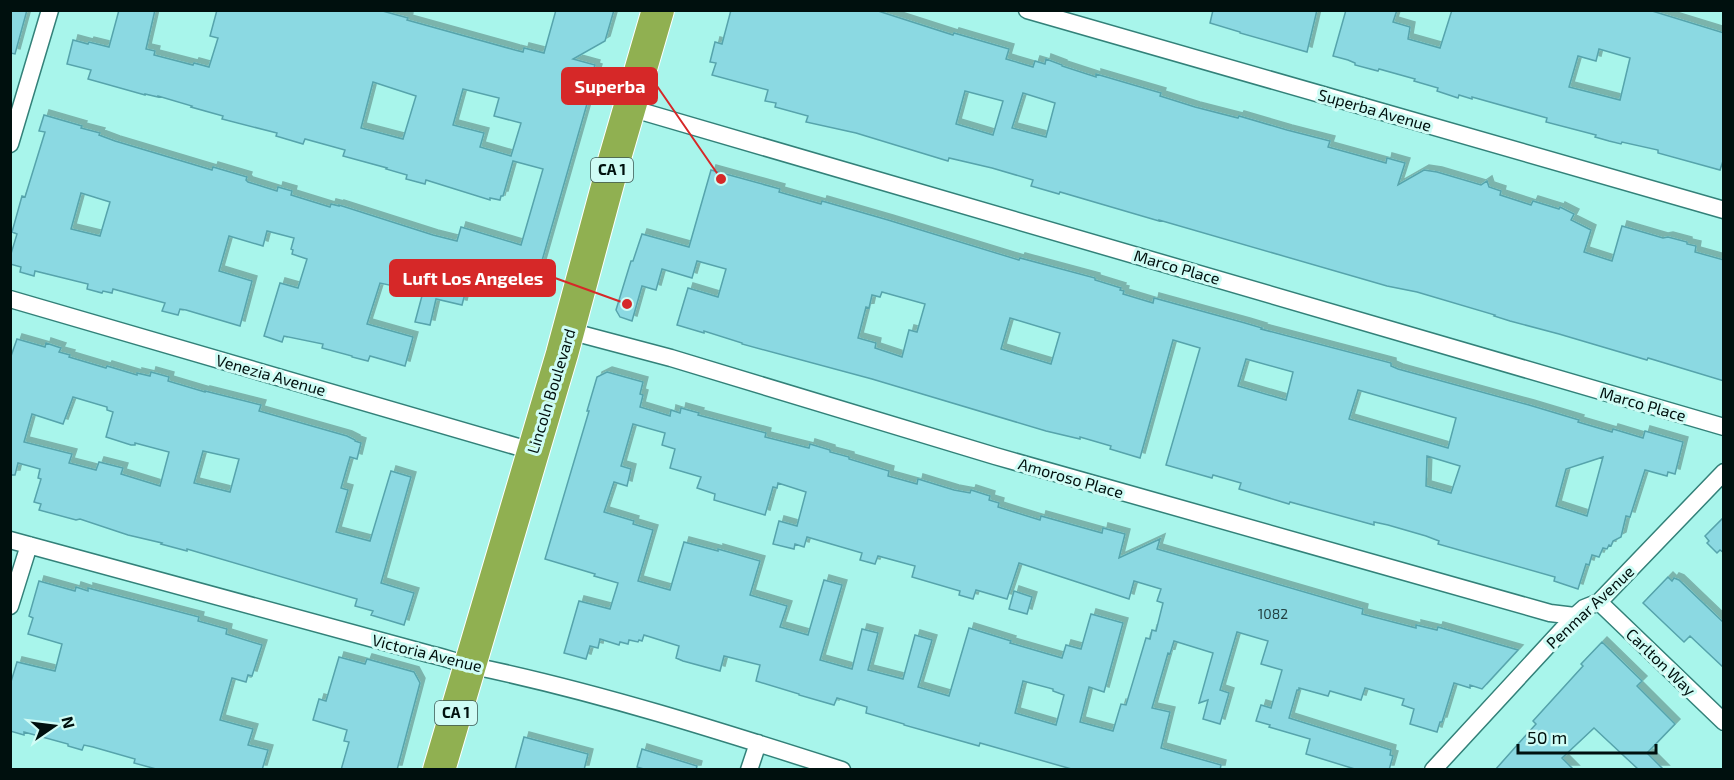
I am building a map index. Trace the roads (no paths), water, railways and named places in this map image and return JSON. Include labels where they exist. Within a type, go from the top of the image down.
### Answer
[{"type":"highway","name":"Lincoln Boulevard","points":[[439,770],[569,331],[658,10]]},
{"type":"street","points":[[10,144],[50,10]]},
{"type":"street","name":"Superba Avenue","points":[[1027,10],[1724,210]]},
{"type":"street","name":"Marco Place","points":[[630,108],[1724,427]]},
{"type":"street","name":"Venezia Avenue","points":[[10,299],[532,451]]},
{"type":"street","name":"Amoroso Place","points":[[569,331],[671,358],[1017,462],[1550,613],[1575,616]]},
{"type":"street","name":"Penmar Avenue","points":[[1433,770],[1575,616],[1584,608],[1599,602],[1724,472]]},
{"type":"street","name":"Victoria Avenue","points":[[10,540],[471,666],[529,678],[627,705],[842,770]]},
{"type":"street","points":[[10,606],[29,545]]},
{"type":"street","name":"Carlton Way","points":[[1599,602],[1724,722]]},
{"type":"street","points":[[749,770],[758,743]]},
{"type":"place","name":"Superba","points":[[721,179]]},
{"type":"place","name":"Luft Los Angeles","points":[[627,304]]}]
